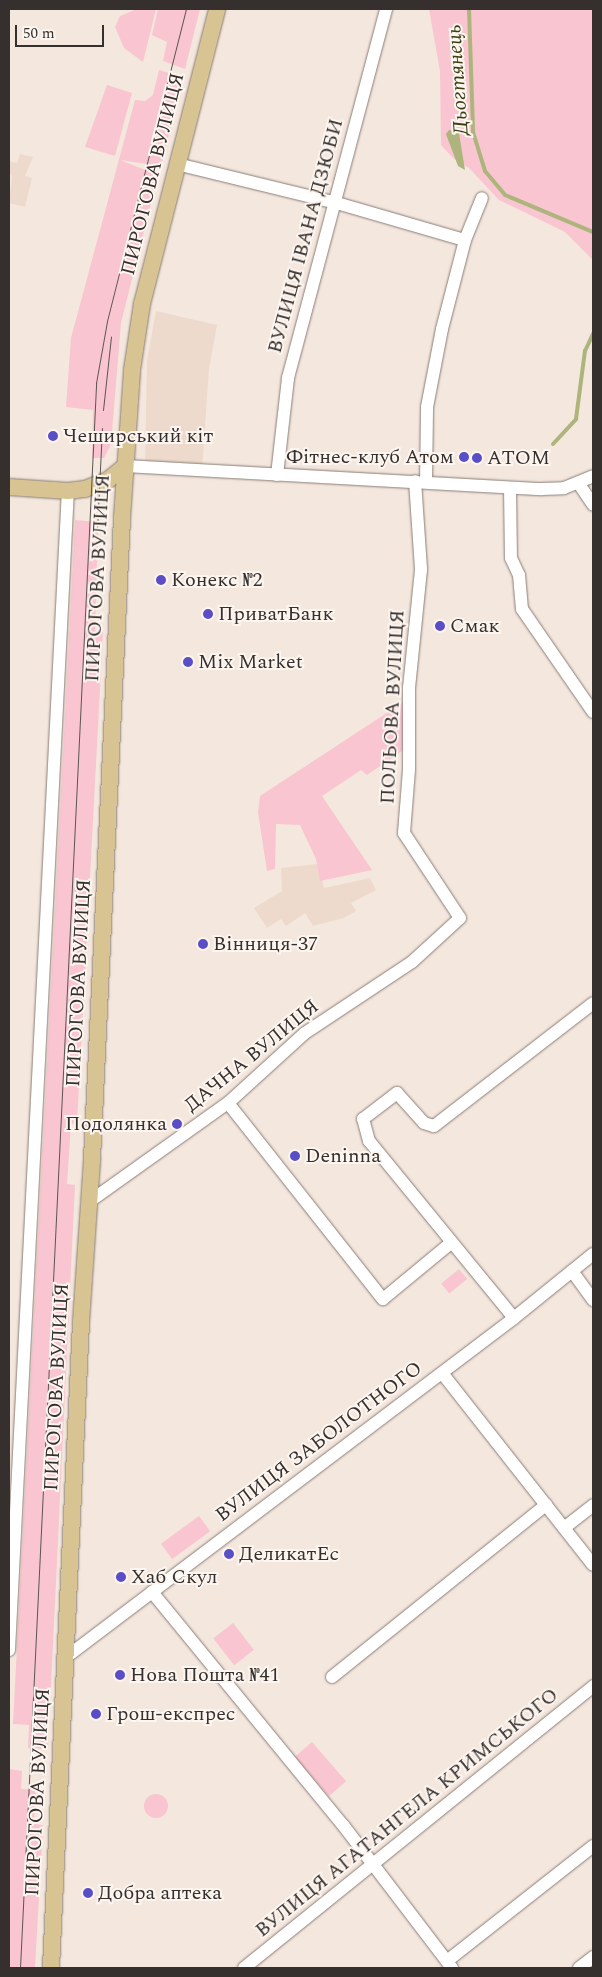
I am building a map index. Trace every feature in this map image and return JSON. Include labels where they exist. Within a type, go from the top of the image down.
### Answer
[{"type":"main road","name":"ПИРОГОВА ВУЛИЦЯ","points":[[50,1968],[124,466],[136,339],[177,164],[217,9]]},
{"type":"main road","points":[[9,487],[68,491],[91,488],[124,466]]},
{"type":"street","name":"ВУЛИЦЯ ІВАНА ДЗЮБИ","points":[[277,475],[288,378],[333,202],[386,9]]},
{"type":"street","points":[[177,164],[333,202],[465,240]]},
{"type":"street","name":"ПОЛЬОВА ВУЛИЦЯ","points":[[460,918],[404,833],[409,769],[409,688],[421,569],[421,481],[428,407],[442,329],[465,240],[482,198]]},
{"type":"street","points":[[124,466],[421,481],[510,488],[564,488],[579,484],[593,476]]},
{"type":"street","points":[[579,484],[593,505]]},
{"type":"street","points":[[510,488],[511,558],[519,575],[522,609],[593,712]]},
{"type":"street","name":"ПИРОГОВА ВУЛИЦЯ","points":[[9,1650],[68,491]]},
{"type":"street","name":"ДАЧНА ВУЛИЦЯ","points":[[89,1202],[228,1103],[305,1033],[412,962],[460,918]]},
{"type":"street","points":[[514,1318],[370,1141],[363,1119],[396,1094],[424,1123],[434,1126],[593,1002]]},
{"type":"street","points":[[228,1103],[383,1299],[452,1242]]},
{"type":"street","name":"ВУЛИЦЯ ЗАБОЛОТНОГО","points":[[65,1658],[514,1318],[593,1254]]},
{"type":"street","points":[[572,1272],[593,1300]]},
{"type":"street","points":[[442,1373],[593,1564]]},
{"type":"street","points":[[332,1677],[546,1505]]},
{"type":"street","points":[[564,1528],[593,1505]]},
{"type":"street","points":[[152,1592],[374,1866],[450,1965],[593,1846]]},
{"type":"street","name":"ВУЛИЦЯ АГАТАНГЕЛА КРИМСЬКОГО","points":[[244,1968],[374,1866],[593,1686]]},
{"type":"street","points":[[579,1968],[593,1957]]},
{"type":"shaded area","points":[[137,9],[156,9],[143,62],[124,48],[115,27],[120,16]]},
{"type":"shaded area","points":[[158,9],[200,9],[185,69],[163,61],[167,42],[152,35]]},
{"type":"shaded area","points":[[429,9],[593,9],[593,260],[565,232],[499,200],[469,168],[454,159],[441,145],[440,71]]},
{"type":"shaded area","points":[[159,70],[183,77],[161,166],[120,160],[158,175],[121,323],[111,444],[104,458],[92,458],[93,410],[66,407],[71,338],[135,100],[145,101],[153,95]]},
{"type":"shaded area","points":[[107,85],[132,93],[115,156],[85,147]]},
{"type":"shaded area","points":[[449,130],[459,133],[465,170],[458,166],[446,134]]},
{"type":"shaded area","points":[[20,154],[33,157],[25,176],[32,178],[25,207],[9,203],[12,176],[9,174],[9,161],[17,163]]},
{"type":"shaded area","points":[[156,311],[217,325],[209,369],[202,470],[145,467],[147,360]]},
{"type":"shaded area","points":[[75,520],[98,522],[95,631],[103,632],[77,1123],[71,1124],[67,1184],[75,1185],[48,1749],[28,1748],[29,1725],[13,1724]]},
{"type":"shaded area","points":[[405,701],[405,749],[367,775],[361,770],[322,796],[372,870],[320,881],[316,859],[300,825],[276,824],[275,869],[267,871],[258,812],[260,796]]},
{"type":"shaded area","points":[[317,864],[324,888],[370,878],[376,890],[351,903],[356,911],[344,918],[313,926],[305,913],[286,926],[281,919],[267,928],[254,908],[282,891],[281,868]]},
{"type":"shaded area","points":[[459,1269],[467,1279],[449,1294],[441,1283]]},
{"type":"shaded area","points":[[199,1516],[210,1531],[172,1559],[161,1544]]},
{"type":"shaded area","points":[[233,1623],[254,1650],[234,1665],[213,1638]]},
{"type":"shaded area","points":[[312,1742],[346,1781],[329,1796],[295,1757]]},
{"type":"shaded area","points":[[9,1769],[22,1771],[21,1789],[36,1790],[34,1824],[43,1825],[35,1968],[9,1968]]},
{"type":"shaded area","points":[[156,1794],[164,1798],[168,1806],[164,1814],[156,1818],[148,1814],[144,1806],[148,1798]]},
{"type":"waterway","name":"Дьогтянець","points":[[469,9],[473,132],[485,171],[505,195],[593,232]]},
{"type":"waterway","points":[[553,444],[576,419],[585,351],[593,334]]},
{"type":"tram line","points":[[20,1968],[96,383],[107,321],[186,9]]},
{"type":"tram line","points":[[103,410],[111,336]]},
{"type":"tram line","points":[[97,530],[102,428]]},
{"type":"place","name":"Чеширський кіт","points":[[53,436]]},
{"type":"place","name":"Фітнес-клуб Атом","points":[[464,457]]},
{"type":"place","name":"АТОМ","points":[[477,458]]},
{"type":"place","name":"Конекс №2","points":[[161,580]]},
{"type":"place","name":"ПриватБанк","points":[[208,614]]},
{"type":"place","name":"Смак","points":[[440,626]]},
{"type":"place","name":"Mix Market","points":[[188,662]]},
{"type":"place","name":"Вінниця-37","points":[[203,944]]},
{"type":"place","name":"Подолянка","points":[[177,1124]]},
{"type":"place","name":"Deninna","points":[[295,1156]]},
{"type":"place","name":"ДеликатЕс","points":[[229,1554]]},
{"type":"place","name":"Хаб Скул","points":[[121,1577]]},
{"type":"place","name":"Нова Пошта №41","points":[[120,1675]]},
{"type":"place","name":"Грош-експрес","points":[[96,1714]]},
{"type":"place","name":"Добра аптека","points":[[88,1893]]}]
